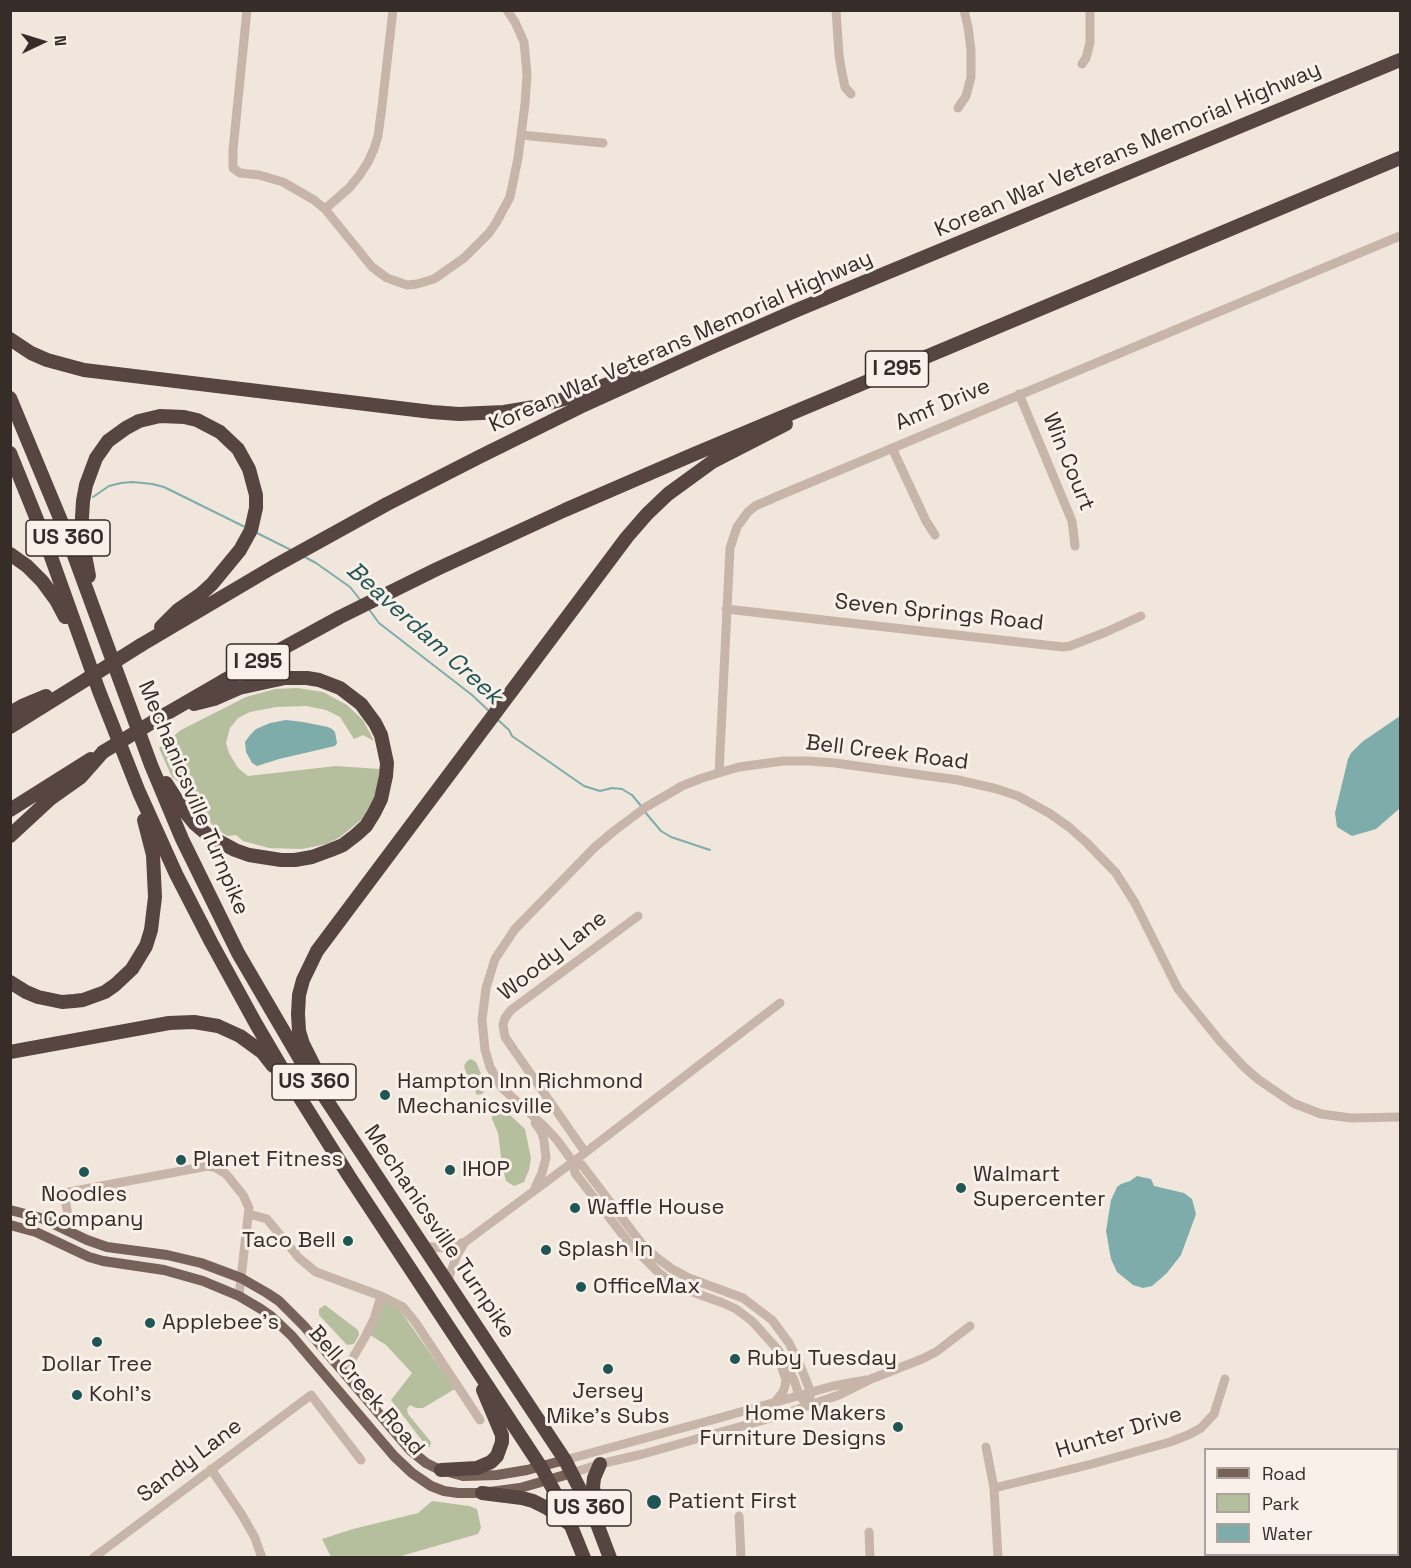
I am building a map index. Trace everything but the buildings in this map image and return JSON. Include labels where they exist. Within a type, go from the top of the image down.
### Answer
[{"type":"highway","name":"Korean War Veterans Memorial Highway","points":[[53,697],[87,679],[273,567],[478,457],[580,407],[710,348],[1401,60]]},
{"type":"highway","name":"I 295","points":[[89,764],[103,752],[223,681],[340,618],[398,588],[565,510],[1401,158]]},
{"type":"highway","points":[[10,339],[31,353],[47,360],[84,370],[459,414],[504,412],[545,404],[584,393],[710,348]]},
{"type":"highway","points":[[397,1206],[310,1060],[303,1044],[299,1031],[299,994],[317,951],[627,537],[647,514],[668,494],[712,462],[848,390]]},
{"type":"highway","name":"Mechanicsville Turnpike","points":[[10,398],[64,528],[131,713],[182,838],[238,953],[298,1057],[565,1460],[610,1557]]},
{"type":"highway","points":[[119,679],[86,566],[81,534],[86,485],[100,451],[116,435],[139,421],[160,416],[197,420],[220,432],[238,449],[249,469],[256,495],[256,508],[251,530],[240,550],[212,584],[178,610],[143,644]]},
{"type":"highway","name":"Mechanicsville Turnpike","points":[[10,453],[44,537],[99,691],[139,792],[176,874],[211,942],[273,1053],[349,1176],[549,1480],[572,1526],[584,1557]]},
{"type":"highway","points":[[10,554],[36,574],[56,600],[99,691]]},
{"type":"highway","points":[[131,713],[166,784],[195,824],[209,836],[249,855],[295,860],[331,850],[343,844],[366,826],[381,799],[386,776],[385,749],[381,735],[361,704],[340,688],[319,680],[285,678],[239,688],[214,699],[172,711]]},
{"type":"highway","points":[[10,713],[22,706],[53,697]]},
{"type":"highway","points":[[10,727],[53,697]]},
{"type":"highway","points":[[10,982],[26,992],[50,1000],[62,1002],[83,1000],[105,992],[123,978],[136,964],[146,946],[151,930],[155,897],[153,855],[147,829],[133,794],[112,724]]},
{"type":"highway","points":[[10,810],[89,764]]},
{"type":"highway","points":[[10,836],[50,799],[81,777],[89,764]]},
{"type":"highway","points":[[10,1052],[169,1023],[194,1022],[218,1026],[251,1043],[270,1062],[349,1176]]},
{"type":"highway","points":[[441,1470],[470,1470],[484,1466],[497,1456],[502,1442],[500,1428],[468,1355]]},
{"type":"highway","points":[[600,1464],[593,1487],[601,1534]]},
{"type":"highway","points":[[482,1493],[533,1501],[572,1526]]},
{"type":"main road","name":"Bell Creek Road","points":[[10,1210],[41,1218],[107,1247],[192,1261],[223,1270],[267,1293],[279,1301],[304,1326],[410,1450],[426,1463],[441,1470],[463,1476],[480,1476],[514,1473],[565,1460]]},
{"type":"main road","name":"Bell Creek Road","points":[[10,1225],[36,1232],[89,1257],[164,1270],[203,1281],[239,1296],[261,1309],[280,1323],[394,1456],[412,1473],[431,1486],[444,1491],[482,1493],[508,1490],[572,1473]]},
{"type":"street","points":[[248,10],[233,168],[240,173],[259,175],[283,182],[306,194],[325,209],[378,273],[387,279],[407,285],[427,282],[464,258],[496,223],[510,197],[521,135],[526,84],[526,54],[520,31],[507,10]]},
{"type":"street","points":[[325,209],[349,188],[368,162],[374,149],[378,136],[393,10]]},
{"type":"street","points":[[836,10],[842,73],[845,87],[851,94]]},
{"type":"street","points":[[958,108],[966,96],[971,77],[968,27],[964,10]]},
{"type":"street","points":[[1082,64],[1090,43],[1090,10]]},
{"type":"street","points":[[521,135],[603,143]]},
{"type":"street","name":"Amf Drive","points":[[718,773],[730,548],[737,527],[755,506],[1401,236]]},
{"type":"street","name":"Win Court","points":[[1019,394],[1072,521],[1075,546]]},
{"type":"street","points":[[892,448],[926,522],[935,535]]},
{"type":"street","name":"Seven Springs Road","points":[[726,609],[1063,647],[1097,636],[1141,616]]},
{"type":"street","name":"Bell Creek Road","points":[[572,1473],[808,1406],[799,1395],[784,1357],[752,1321],[736,1309],[671,1282],[629,1243],[575,1173],[573,1162],[557,1140],[502,1088],[488,1060],[483,1036],[483,1004],[489,976],[495,959],[515,929],[595,847],[614,831],[667,794],[702,778],[761,763],[783,761],[836,763],[958,780],[988,786],[1018,796],[1062,822],[1088,843],[1116,873],[1135,903],[1179,989],[1219,1041],[1259,1080],[1293,1103],[1321,1114],[1351,1118],[1401,1117]]},
{"type":"street","name":"Woody Lane","points":[[585,1152],[505,1037],[503,1024],[511,1010],[638,916]]},
{"type":"street","points":[[423,1246],[444,1248],[465,1242],[780,1003]]},
{"type":"street","points":[[529,1113],[542,1133],[546,1150],[544,1166],[533,1192]]},
{"type":"street","name":"Bell Creek Road","points":[[565,1460],[811,1393],[795,1354],[783,1333],[772,1320],[743,1298],[689,1278],[657,1258],[641,1243],[582,1165],[573,1162]]},
{"type":"street","points":[[64,1228],[68,1215],[64,1193],[208,1166],[218,1169],[226,1174],[243,1195],[249,1208],[239,1296]]},
{"type":"street","points":[[249,1214],[270,1221],[299,1258],[316,1272],[397,1303],[407,1312],[480,1420]]},
{"type":"street","points":[[447,1282],[456,1257],[465,1242]]},
{"type":"street","points":[[344,1373],[374,1319],[381,1296]]},
{"type":"street","points":[[808,1406],[922,1359],[936,1352],[970,1326]]},
{"type":"street","points":[[771,1340],[786,1380],[783,1392],[775,1402]]},
{"type":"street","points":[[808,1406],[811,1393],[845,1383],[871,1379]]},
{"type":"street","name":"Hunter Drive","points":[[994,1488],[1092,1464],[1188,1435],[1201,1428],[1214,1414],[1225,1379]]},
{"type":"street","name":"Sandy Lane","points":[[93,1557],[311,1395],[361,1460]]},
{"type":"street","points":[[986,1447],[994,1488],[999,1557]]},
{"type":"street","points":[[211,1469],[242,1515],[255,1538],[262,1557]]},
{"type":"street","points":[[739,1516],[741,1557]]},
{"type":"street","points":[[869,1532],[870,1557]]},
{"type":"green space","points":[[298,688],[323,692],[347,705],[363,720],[374,741],[363,735],[354,739],[340,717],[326,710],[306,706],[276,707],[250,712],[238,718],[230,728],[226,743],[238,768],[248,776],[336,766],[380,769],[379,784],[372,803],[361,820],[327,844],[302,849],[269,848],[243,841],[236,835],[228,836],[217,830],[210,822],[193,793],[172,777],[159,748],[181,730],[246,697],[275,689]]},
{"type":"green space","points":[[471,1059],[476,1062],[486,1085],[482,1094],[477,1095],[468,1079],[464,1066]]},
{"type":"green space","points":[[502,1110],[525,1129],[531,1158],[524,1182],[514,1186],[506,1181],[498,1133],[492,1119],[495,1111]]},
{"type":"green space","points":[[385,1302],[400,1310],[455,1389],[423,1408],[410,1405],[407,1409],[408,1414],[431,1442],[430,1447],[427,1447],[391,1400],[412,1373],[386,1345],[370,1335]]},
{"type":"green space","points":[[325,1305],[358,1330],[359,1335],[354,1344],[347,1345],[319,1315],[319,1309]]},
{"type":"green space","points":[[432,1501],[477,1509],[481,1528],[478,1534],[394,1558],[331,1557],[322,1539],[418,1513]]},
{"type":"water","points":[[1400,716],[1400,808],[1376,829],[1352,836],[1337,827],[1335,813],[1348,759],[1362,742]]},
{"type":"water","points":[[286,720],[328,727],[335,732],[337,743],[335,746],[257,766],[252,763],[246,752],[245,742],[250,735],[256,729],[270,723]]},
{"type":"water","points":[[1137,1176],[1151,1179],[1154,1186],[1184,1193],[1192,1199],[1196,1214],[1181,1255],[1167,1273],[1152,1286],[1143,1288],[1133,1285],[1117,1272],[1111,1259],[1106,1231],[1111,1200],[1117,1187]]},
{"type":"waterway","name":"Beaverdam Creek","points":[[93,497],[109,486],[121,483],[152,484],[164,487],[247,528]]},
{"type":"waterway","name":"Beaverdam Creek","points":[[255,532],[293,551]]},
{"type":"waterway","name":"Beaverdam Creek","points":[[303,556],[350,587],[362,602]]},
{"type":"waterway","name":"Beaverdam Creek","points":[[368,608],[379,623],[472,695],[489,711]]},
{"type":"waterway","name":"Beaverdam Creek","points":[[497,719],[512,736],[584,786],[600,791],[612,788],[622,789],[632,795],[642,807]]},
{"type":"waterway","name":"Beaverdam Creek","points":[[645,812],[661,831],[671,837],[710,850]]},
{"type":"place","name":"Hampton Inn Richmond Mechanicsville","points":[[385,1095]]},
{"type":"place","name":"Planet Fitness","points":[[181,1160]]},
{"type":"place","name":"IHOP","points":[[450,1170]]},
{"type":"place","name":"Noodles & Company","points":[[84,1172]]},
{"type":"place","name":"Walmart Supercenter","points":[[961,1188]]},
{"type":"place","name":"Waffle House","points":[[575,1208]]},
{"type":"place","name":"Taco Bell","points":[[348,1241]]},
{"type":"place","name":"Splash In","points":[[546,1250]]},
{"type":"place","name":"OfficeMax","points":[[581,1287]]},
{"type":"place","name":"Applebee's","points":[[150,1323]]},
{"type":"place","name":"Dollar Tree","points":[[97,1342]]},
{"type":"place","name":"Ruby Tuesday","points":[[735,1359]]},
{"type":"place","name":"Jersey Mike's Subs","points":[[608,1369]]},
{"type":"place","name":"Kohl's","points":[[77,1395]]},
{"type":"place","name":"Home Makers Furniture Designs","points":[[898,1427]]},
{"type":"place","name":"Patient First","points":[[654,1502]]}]
